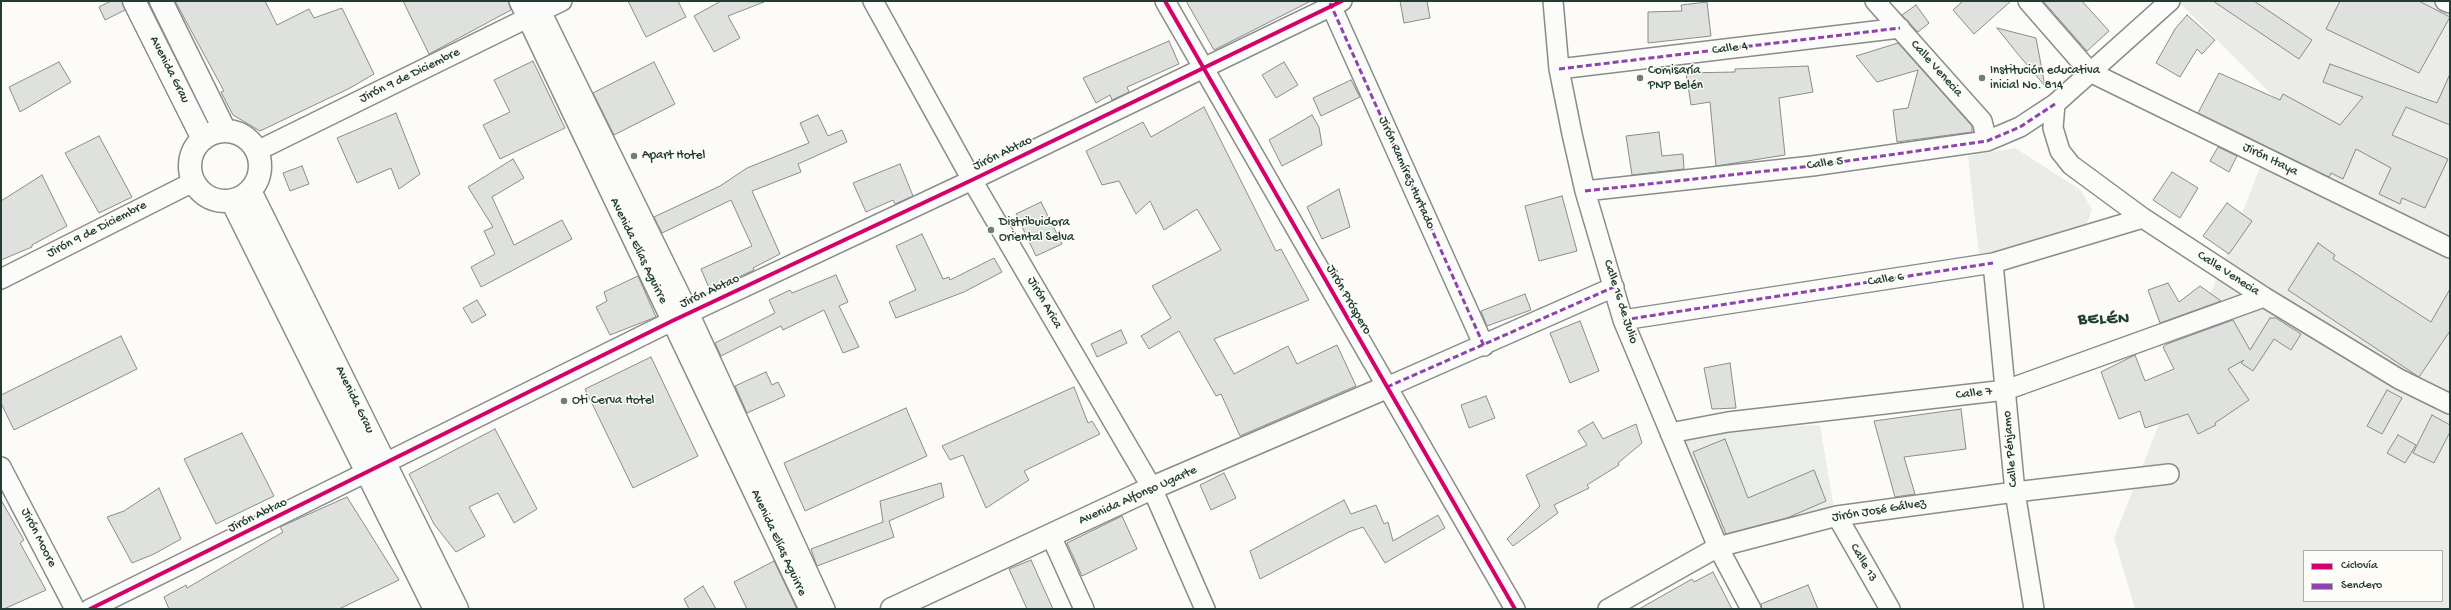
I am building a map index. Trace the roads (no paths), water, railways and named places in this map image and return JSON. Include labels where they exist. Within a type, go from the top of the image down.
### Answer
[{"type":"main road","name":"Avenida Grau","points":[[134,1],[203,139]]},
{"type":"main road","name":"Avenida Grau","points":[[161,1],[225,131]]},
{"type":"main road","points":[[225,131],[244,137],[257,151],[260,172],[241,196],[220,201],[209,198],[200,191],[193,182],[190,170],[191,158],[203,139],[214,133],[225,131]]},
{"type":"main road","name":"Avenida Grau","points":[[241,196],[377,469],[457,609]]},
{"type":"main road","name":"Avenida Alfonso Ugarte","points":[[892,609],[1152,488],[1387,387]]},
{"type":"main road","name":"Avenida Grau","points":[[377,469],[435,609]]},
{"type":"street","name":"Avenida Elías Aguirre","points":[[519,1],[535,10],[680,317],[825,609]]},
{"type":"street","name":"Jirón 9 de Diciembre","points":[[257,151],[535,10],[562,1]]},
{"type":"street","name":"Jirón Arica","points":[[873,1],[972,180],[1152,488],[1205,609]]},
{"type":"street","name":"Jirón Próspero","points":[[1165,1],[1515,609]]},
{"type":"street","name":"Calle 16 de Julio","points":[[1553,1],[1559,69],[1585,191],[1623,320],[1718,547],[1751,609]]},
{"type":"street","name":"Calle Venecia","points":[[1875,1],[1982,121],[1987,141]]},
{"type":"street","points":[[2028,1],[2090,72]]},
{"type":"street","name":"Calle 5","points":[[1585,191],[1812,166],[1987,141],[2020,127],[2055,104],[2170,1]]},
{"type":"street","points":[[2445,1],[2450,3]]},
{"type":"street","name":"Jirón Abtao","points":[[90,609],[377,469],[680,317],[1204,69],[1334,3]]},
{"type":"street","name":"Jirón Ramírez Hurtado","points":[[1334,3],[1484,346]]},
{"type":"street","name":"Calle 4","points":[[1559,69],[1900,28]]},
{"type":"street","name":"Jirón Itaya","points":[[2090,72],[2450,248]]},
{"type":"street","name":"Calle Venecia","points":[[2055,104],[2053,128],[2060,151],[2071,164],[2143,218],[2264,298],[2399,379],[2450,404]]},
{"type":"street","name":"Jirón 9 de Diciembre","points":[[1,279],[193,182]]},
{"type":"street","name":"Calle 6","points":[[1623,320],[1993,264],[2143,218]]},
{"type":"street","name":"Calle Pénjamo","points":[[1993,264],[2016,492],[2034,609]]},
{"type":"street","points":[[1387,387],[1484,346],[1614,287]]},
{"type":"street","name":"Calle 7","points":[[1670,433],[1728,422],[2006,390],[2264,298]]},
{"type":"street","name":"Avenida Elías Aguirre","points":[[680,317],[809,609]]},
{"type":"street","name":"Jirón Moore","points":[[1,467],[75,609]]},
{"type":"street","name":"Jirón José Gálvez","points":[[1608,609],[1718,547],[1837,516],[2016,492],[2169,474]]},
{"type":"street","name":"Calle 13","points":[[1837,516],[1890,609]]},
{"type":"street","points":[[1051,536],[1084,609]]},
{"type":"place","name":"Comisaría PNP Belén","points":[[1640,78]]},
{"type":"place","name":"Institución educativa inicial No. 814","points":[[1982,78]]},
{"type":"place","name":"Apart Hotel","points":[[634,156]]},
{"type":"place","name":"Distribuidora Oriental Selva","points":[[991,230]]},
{"type":"place","name":"Oti Cerva Hotel","points":[[564,401]]},
{"type":"district","name":"BELÉN","points":[[2104,320]]}]
